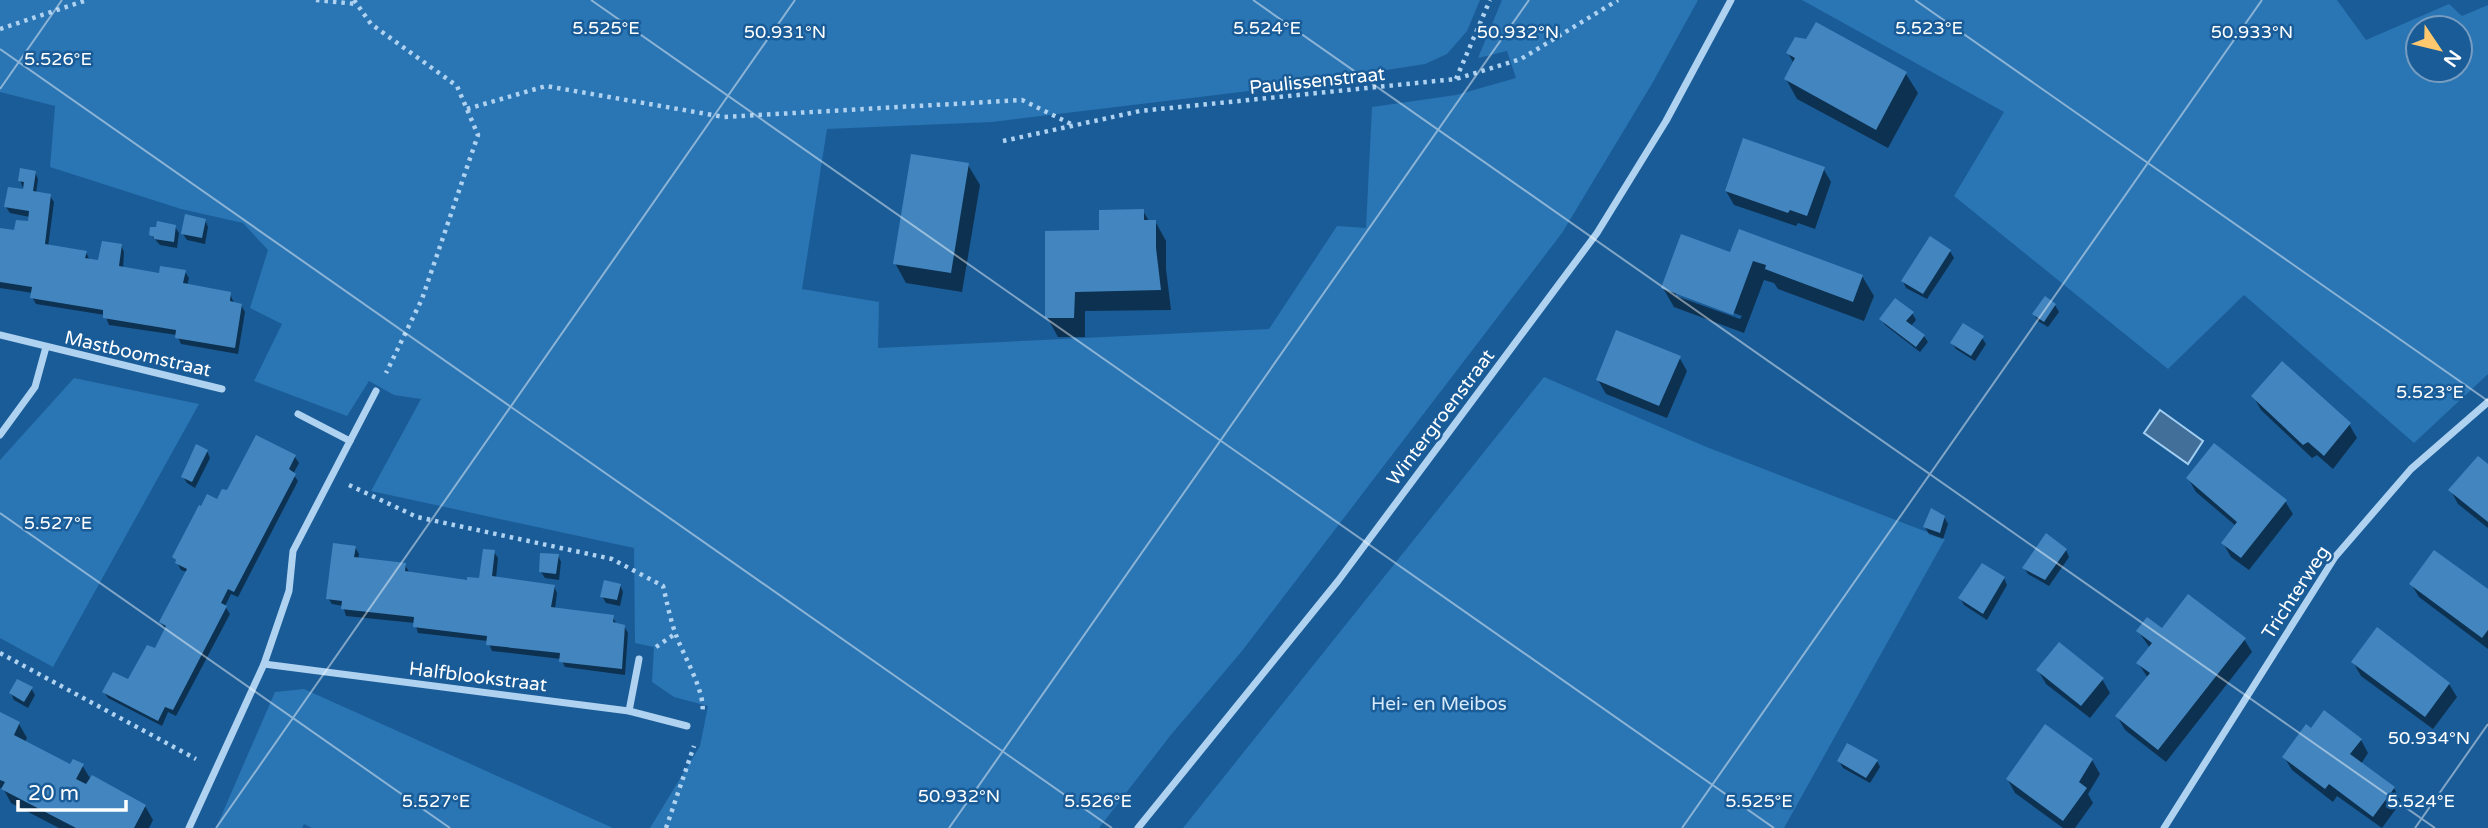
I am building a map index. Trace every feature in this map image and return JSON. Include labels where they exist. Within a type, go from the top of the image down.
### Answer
[{"type":"street","name":"Wintergroenstraat","points":[[1138,828],[1338,580],[1597,233],[1667,121],[1731,0]]},
{"type":"street","name":"Mastboomstraat","points":[[0,335],[222,389]]},
{"type":"street","name":"Mastboomstraat","points":[[0,435],[35,387],[46,347]]},
{"type":"street","points":[[189,828],[264,664],[289,591],[293,551],[378,388]]},
{"type":"street","name":"Trichterweg","points":[[2164,828],[2335,557],[2411,470],[2488,402]]},
{"type":"street","points":[[298,414],[350,441]]},
{"type":"street","points":[[629,711],[639,659]]},
{"type":"street","name":"Halfblookstraat","points":[[264,664],[629,711],[687,726]]},
{"type":"path","points":[[0,29],[87,0]]},
{"type":"path","points":[[316,0],[355,2],[371,24],[457,86],[478,135],[422,299],[378,388]]},
{"type":"path","points":[[1456,79],[1490,0]]},
{"type":"path","name":"Paulissenstraat","points":[[1003,141],[1140,111],[1252,102],[1456,79],[1521,59],[1618,0]]},
{"type":"path","points":[[467,109],[546,86],[724,117],[1022,100],[1074,126]]},
{"type":"path","points":[[332,477],[417,517],[612,559],[663,586],[676,634],[704,708],[701,719]]},
{"type":"path","points":[[651,650],[676,634]]},
{"type":"path","points":[[0,653],[204,763]]},
{"type":"path","points":[[666,828],[696,739]]},
{"type":"green space","points":[[0,0],[1480,0],[1467,31],[1447,54],[1425,64],[1266,89],[992,122],[827,129],[802,289],[879,302],[878,348],[1269,329],[1337,226],[1366,228],[1372,107],[1456,95],[1516,78],[1507,51],[1478,58],[1502,0],[1698,0],[1653,82],[1562,233],[1242,651],[1170,736],[1099,828],[650,828],[700,746],[708,706],[674,697],[652,682],[654,647],[635,643],[634,548],[371,491],[421,399],[394,395],[369,381],[347,416],[254,381],[282,324],[250,308],[268,250],[243,223],[181,209],[50,167],[55,106],[0,92]]},
{"type":"green space","points":[[1802,0],[2337,0],[2366,40],[2404,24],[2404,84],[2474,84],[2474,14],[2467,14],[2488,5],[2488,374],[2414,443],[2244,295],[2168,369],[1954,196],[2004,112]]},
{"type":"green space","points":[[2449,4],[2460,14],[2426,14]]},
{"type":"green space","name":"Hei- en Meibos","points":[[1544,377],[1704,446],[1945,539],[1784,828],[1183,828]]},
{"type":"green space","points":[[74,378],[199,404],[53,667],[0,638],[0,460]]},
{"type":"green space","points":[[304,689],[613,828],[312,828],[304,824],[302,828],[216,828],[275,692]]},
{"type":"shaded area","points":[[2160,410],[2203,441],[2188,464],[2144,433]]},
{"type":"building","points":[[1816,22],[1907,72],[1876,130],[1784,79],[1795,58],[1786,53],[1795,37],[1806,39]]},
{"type":"building","points":[[1743,138],[1825,167],[1807,216],[1790,210],[1788,213],[1725,191]]},
{"type":"building","points":[[911,154],[969,163],[951,273],[893,264]]},
{"type":"building","points":[[20,168],[36,171],[33,191],[51,194],[45,244],[87,251],[85,258],[98,260],[102,241],[122,244],[119,266],[159,273],[160,266],[186,270],[183,283],[231,292],[230,301],[242,304],[235,348],[175,338],[176,330],[103,318],[103,310],[30,298],[32,287],[0,282],[0,228],[14,230],[16,220],[28,221],[29,211],[4,207],[8,187],[23,189],[24,182],[18,181]]},
{"type":"building","points":[[1144,209],[1144,220],[1156,220],[1161,290],[1075,292],[1074,318],[1045,318],[1045,231],[1099,230],[1099,210]]},
{"type":"building","points":[[185,214],[206,219],[202,238],[181,234]]},
{"type":"building","points":[[157,221],[176,225],[174,242],[154,239],[149,235],[150,227],[156,227]]},
{"type":"building","points":[[1739,229],[1863,275],[1853,302],[1765,269],[1766,265],[1753,261],[1733,315],[1661,288],[1681,234],[1730,252]]},
{"type":"building","points":[[1930,236],[1951,250],[1923,294],[1901,281]]},
{"type":"building","points":[[2045,296],[2056,304],[2044,322],[2032,314]]},
{"type":"building","points":[[1895,298],[1914,312],[1906,321],[1925,335],[1916,347],[1879,319]]},
{"type":"building","points":[[1963,323],[1984,336],[1971,356],[1950,343]]},
{"type":"building","points":[[1616,330],[1681,356],[1659,406],[1596,380]]},
{"type":"building","points":[[2282,361],[2351,423],[2324,456],[2308,442],[2303,445],[2251,396]]},
{"type":"building","points":[[256,435],[296,455],[289,469],[296,474],[234,592],[228,589],[221,603],[227,606],[173,710],[165,707],[158,721],[102,692],[113,672],[128,679],[147,645],[155,648],[166,626],[159,622],[187,569],[175,563],[176,560],[172,557],[207,494],[217,499],[222,489],[227,490]]},
{"type":"building","points":[[2214,443],[2287,500],[2241,558],[2221,543],[2237,522],[2186,478]]},
{"type":"building","points":[[196,444],[208,450],[192,482],[181,477]]},
{"type":"building","points":[[2478,456],[2488,464],[2488,522],[2448,490]]},
{"type":"building","points":[[1931,508],[1945,516],[1940,533],[1923,527]]},
{"type":"building","points":[[2046,533],[2067,549],[2045,580],[2022,568]]},
{"type":"building","points":[[333,543],[356,546],[354,557],[406,563],[405,571],[467,580],[467,577],[479,578],[483,549],[495,550],[492,576],[555,585],[551,607],[614,615],[613,622],[625,625],[622,669],[559,662],[560,653],[486,645],[487,636],[413,627],[414,617],[341,609],[342,601],[326,599]]},
{"type":"building","points":[[2434,550],[2488,589],[2488,630],[2482,638],[2409,584]]},
{"type":"building","points":[[540,553],[559,554],[556,574],[539,572]]},
{"type":"building","points":[[1982,563],[2005,577],[1983,614],[1958,598]]},
{"type":"building","points":[[604,580],[621,584],[617,600],[600,597]]},
{"type":"building","points":[[2188,594],[2246,638],[2158,750],[2115,716],[2150,673],[2136,663],[2152,643],[2136,631],[2147,617],[2162,628]]},
{"type":"building","points":[[2377,627],[2450,683],[2425,717],[2351,662]]},
{"type":"building","points":[[2059,642],[2104,678],[2081,706],[2036,670]]},
{"type":"building","points":[[17,679],[33,687],[24,702],[9,693]]},
{"type":"building","points":[[2324,710],[2362,739],[2350,754],[2395,787],[2373,817],[2329,784],[2325,789],[2282,757],[2306,724],[2311,728]]},
{"type":"building","points":[[0,712],[20,722],[14,735],[70,764],[73,759],[84,764],[76,779],[86,784],[92,775],[146,805],[134,828],[76,828],[1,789],[5,782],[0,780]]},
{"type":"building","points":[[2045,724],[2093,759],[2079,782],[2087,788],[2063,821],[2006,779]]},
{"type":"building","points":[[1847,743],[1878,760],[1866,778],[1837,761]]}]
